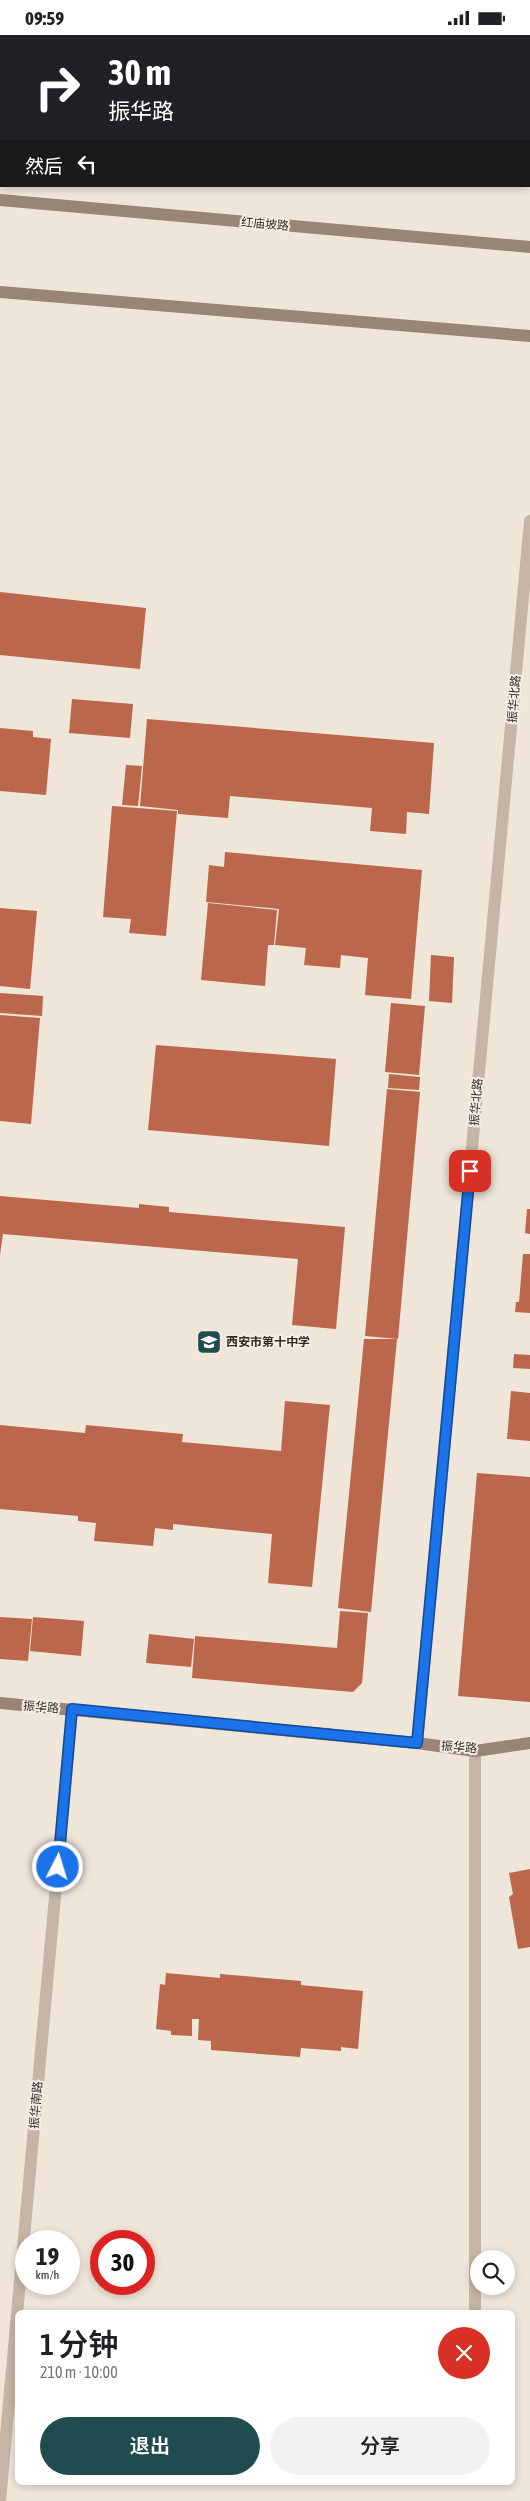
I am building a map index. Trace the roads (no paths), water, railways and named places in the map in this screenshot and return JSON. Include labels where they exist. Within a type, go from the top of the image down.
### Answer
[{"type":"main road","name":"红庙坡路","points":[[0,201],[530,247]]},
{"type":"main road","points":[[0,292],[530,336]]},
{"type":"main road","name":"振华路","points":[[0,1703],[417,1743],[475,1751],[530,1743]]},
{"type":"street","name":"振华北路","points":[[417,1743],[530,521]]},
{"type":"street","name":"振华南路","points":[[17,2310],[72,1709]]},
{"type":"street","points":[[475,1751],[475,2310]]},
{"type":"street","name":"振华南路","points":[[0,2501],[15,2336]]},
{"type":"place","name":"西安市第十中学","points":[[209,1342]]}]
